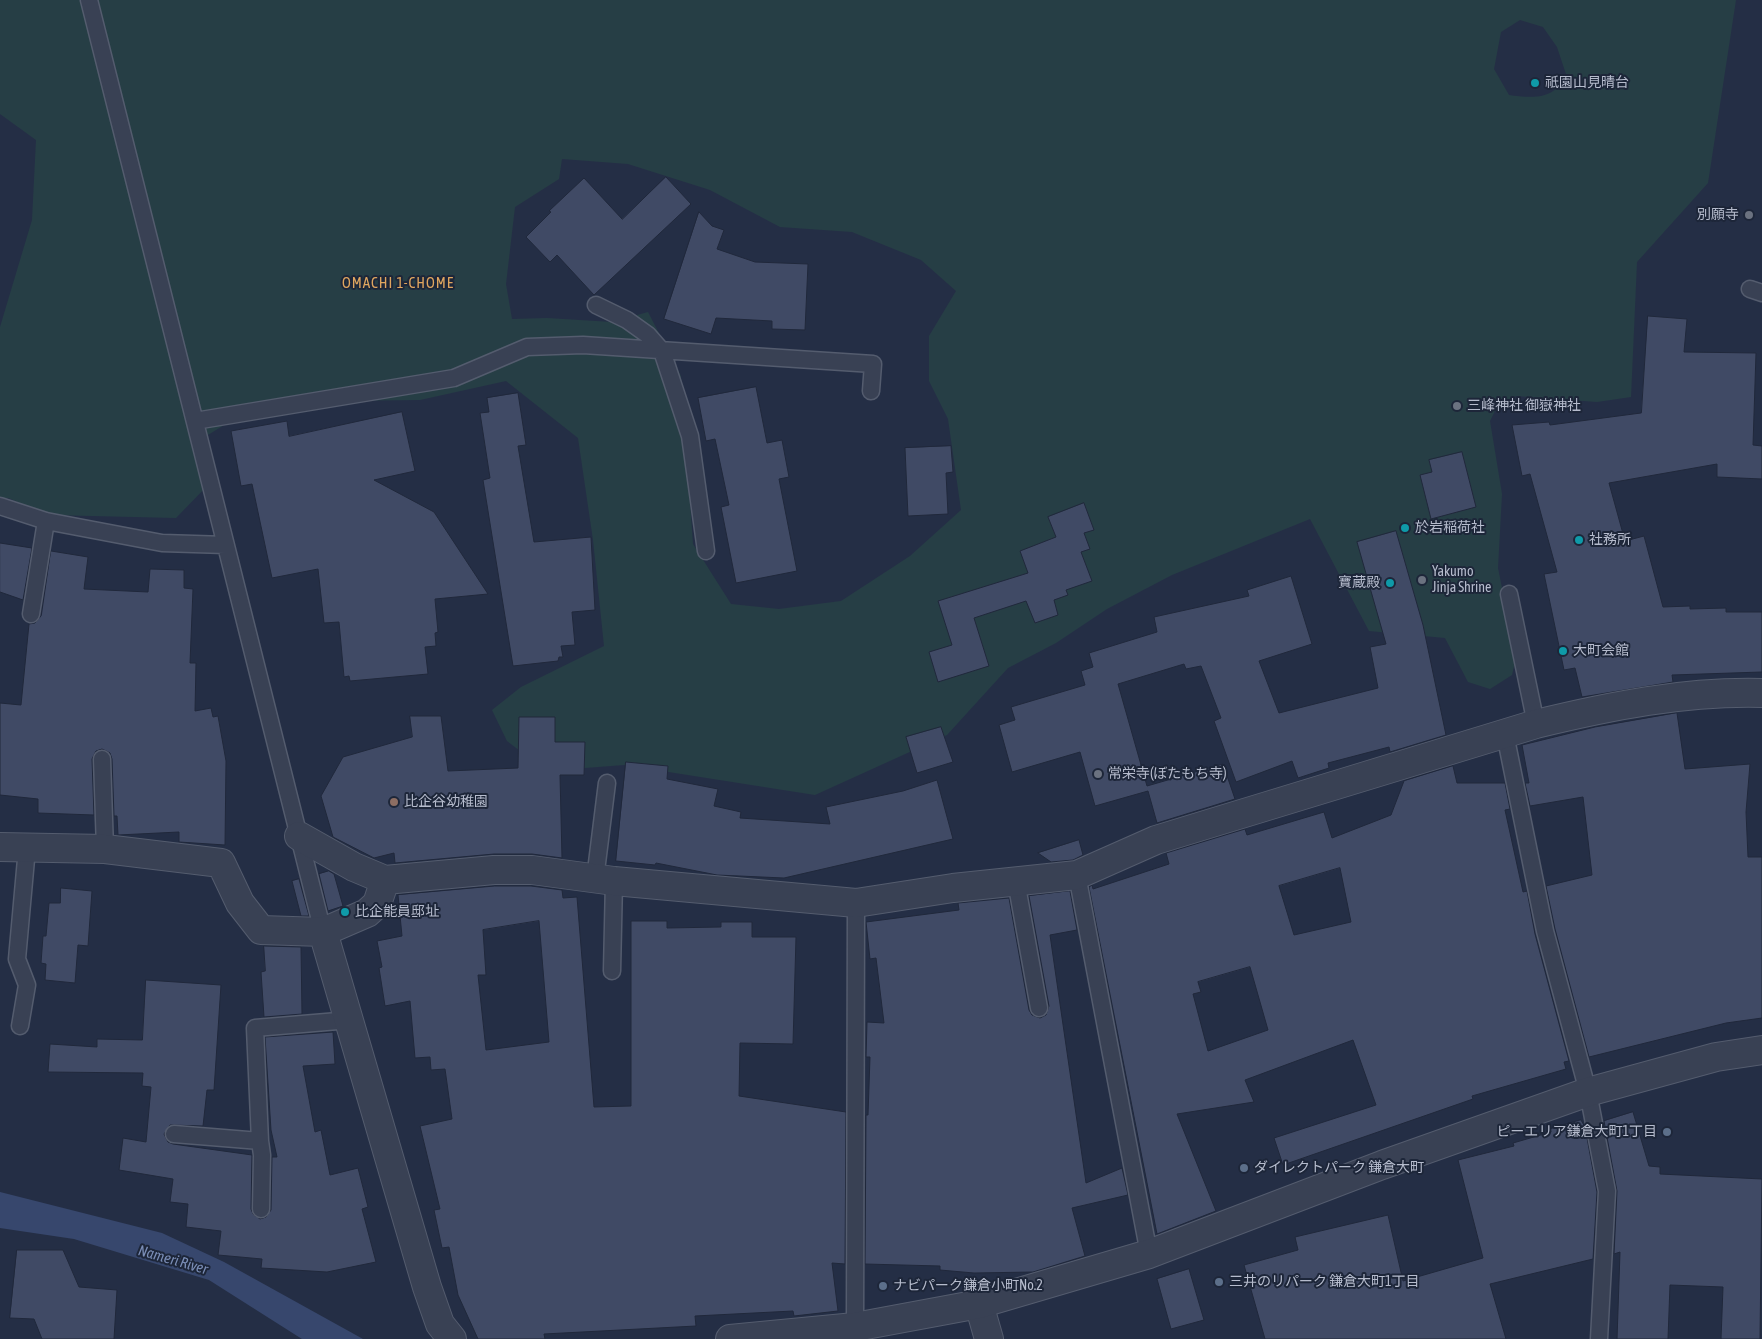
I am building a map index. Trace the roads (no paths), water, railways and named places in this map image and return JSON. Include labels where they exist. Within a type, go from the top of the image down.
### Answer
[{"type":"street","points":[[299,836],[354,867],[385,880],[494,870],[532,870],[605,880],[856,903],[1016,881],[1076,875],[1156,840],[1536,724],[1680,695],[1762,693]]},
{"type":"street","points":[[0,847],[105,849],[221,863],[240,903],[261,930],[323,932],[367,914],[376,904],[385,880]]},
{"type":"street","points":[[323,932],[427,1286],[440,1324],[452,1339]]},
{"type":"street","points":[[730,1339],[855,1327],[979,1304],[1149,1254],[1382,1165],[1588,1092],[1716,1057],[1762,1050]]},
{"type":"street","points":[[979,1304],[989,1339]]},
{"type":"lane","points":[[89,0],[323,932]]},
{"type":"lane","points":[[596,305],[627,320],[648,335],[662,351],[690,436],[706,552]]},
{"type":"lane","points":[[195,421],[454,378],[527,347],[583,345],[873,364],[871,391]]},
{"type":"lane","points":[[0,506],[46,520],[162,543],[226,546]]},
{"type":"lane","points":[[31,614],[46,520]]},
{"type":"lane","points":[[1510,594],[1536,724]]},
{"type":"lane","points":[[1506,734],[1545,931],[1588,1092],[1607,1191],[1599,1339]]},
{"type":"lane","points":[[102,758],[105,849]]},
{"type":"lane","points":[[607,782],[605,880],[612,971]]},
{"type":"lane","points":[[20,1026],[27,986],[16,959],[27,848]]},
{"type":"lane","points":[[1076,875],[1149,1254]]},
{"type":"lane","points":[[1016,881],[1039,1008]]},
{"type":"lane","points":[[855,1327],[856,903]]},
{"type":"lane","points":[[261,1209],[262,1155],[255,1028],[350,1020]]},
{"type":"lane","points":[[174,1134],[260,1141]]},
{"type":"water","name":"Nameri River","points":[[0,1192],[162,1233],[224,1262],[363,1339],[302,1339],[209,1280],[74,1239],[0,1228]]},
{"type":"place","name":"祇園山見晴台","points":[[1535,83]]},
{"type":"place","name":"別願寺","points":[[1749,215]]},
{"type":"place","name":"三峰神社 御嶽神社","points":[[1457,406]]},
{"type":"place","name":"於岩稲荷社","points":[[1405,528]]},
{"type":"place","name":"社務所","points":[[1579,540]]},
{"type":"place","name":"Yakumo Jinja Shrine","points":[[1422,580]]},
{"type":"place","name":"寶蔵殿","points":[[1390,583]]},
{"type":"place","name":"大町会館","points":[[1563,651]]},
{"type":"place","name":"常栄寺(ぼたもち寺)","points":[[1098,774]]},
{"type":"place","name":"比企谷幼稚園","points":[[394,802]]},
{"type":"place","name":"比企能員邸址","points":[[345,912]]},
{"type":"place","name":"ピーエリア鎌倉大町1丁目","points":[[1667,1132]]},
{"type":"place","name":"ダイレクトパーク 鎌倉大町","points":[[1244,1168]]},
{"type":"place","name":"三井のリパーク 鎌倉大町1丁目","points":[[1219,1282]]},
{"type":"place","name":"ナビパーク鎌倉小町No.2","points":[[883,1286]]},
{"type":"district","name":"OMACHI 1-CHOME","points":[[398,283]]}]
